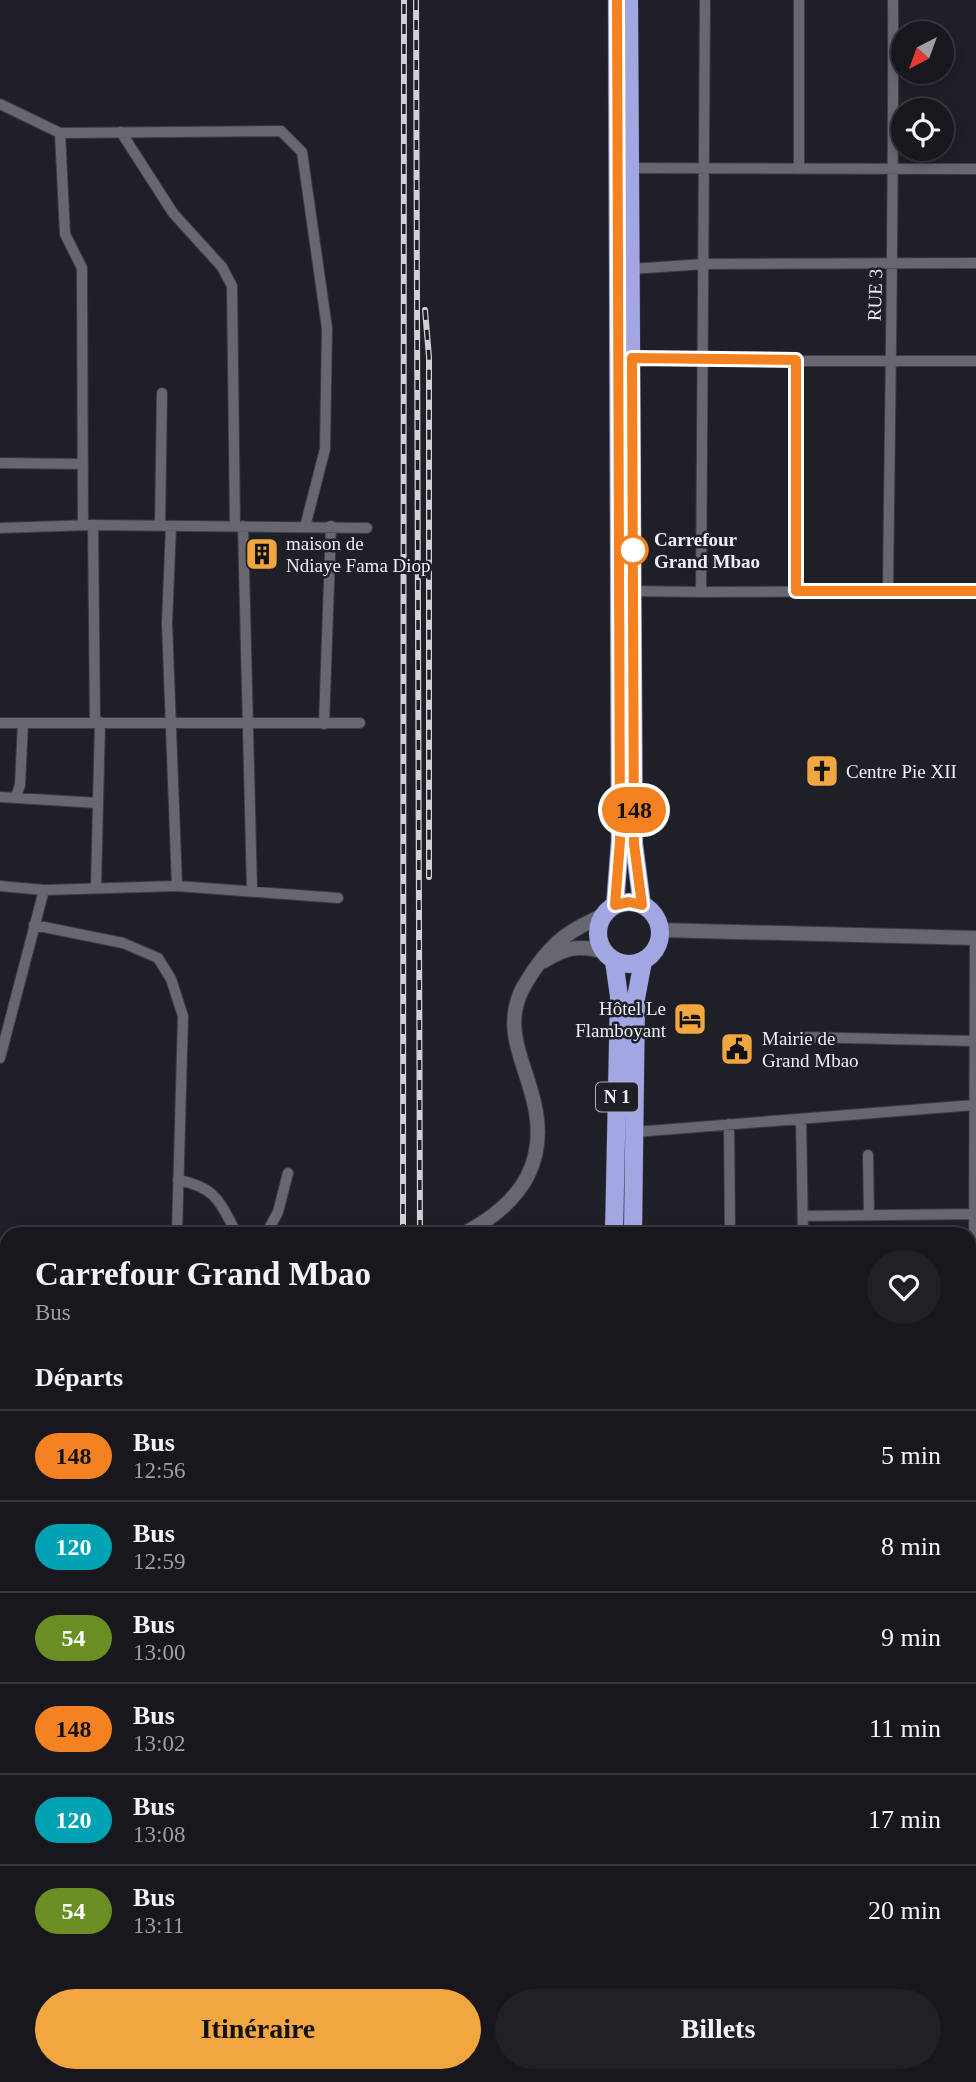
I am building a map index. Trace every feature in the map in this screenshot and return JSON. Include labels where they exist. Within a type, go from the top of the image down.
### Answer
[{"type":"highway","name":"N 1","points":[[614,1227],[618,996],[609,956],[598,932],[609,910],[620,841],[617,0]]},
{"type":"highway","points":[[629,0],[634,844],[642,905]]},
{"type":"highway","points":[[609,910],[629,902],[642,905],[655,916],[660,930]]},
{"type":"highway","name":"N 1","points":[[633,1227],[636,998],[643,961],[658,945],[660,930]]},
{"type":"highway","points":[[609,956],[629,965],[643,961]]},
{"type":"street","points":[[701,592],[705,0]]},
{"type":"street","points":[[799,0],[799,169]]},
{"type":"street","name":"RUE 3","points":[[888,591],[890,360],[894,263],[893,0]]},
{"type":"street","points":[[0,104],[60,133],[281,131],[302,152],[327,328],[325,449],[305,527]]},
{"type":"street","points":[[121,132],[173,213],[222,267],[232,286],[252,891]]},
{"type":"street","points":[[60,133],[65,234],[82,268],[82,464],[88,525],[97,722],[96,888]]},
{"type":"street","points":[[631,168],[976,169]]},
{"type":"street","points":[[631,270],[704,264],[976,263]]},
{"type":"street","points":[[632,358],[703,361],[976,361]]},
{"type":"street","points":[[796,360],[796,591]]},
{"type":"street","points":[[162,393],[177,886]]},
{"type":"street","points":[[0,463],[82,464]]},
{"type":"street","points":[[0,528],[88,525],[367,528]]},
{"type":"street","points":[[324,724],[331,527]]},
{"type":"street","points":[[632,591],[976,591]]},
{"type":"street","points":[[0,723],[360,723]]},
{"type":"street","points":[[16,797],[20,785],[23,723]]},
{"type":"street","points":[[0,797],[98,803]]},
{"type":"street","points":[[0,886],[44,890],[177,886],[338,898]]},
{"type":"street","points":[[0,1058],[44,890]]},
{"type":"street","points":[[474,1227],[504,1209],[522,1188],[533,1167],[538,1123],[516,1043],[515,1019],[521,991],[557,940],[609,910]]},
{"type":"street","points":[[34,925],[122,943],[158,958],[171,979],[183,1016],[177,1227]]},
{"type":"street","points":[[660,930],[976,938],[975,1214],[803,1216]]},
{"type":"street","points":[[537,966],[568,947],[581,946],[609,956]]},
{"type":"street","points":[[801,1037],[975,1041]]},
{"type":"street","points":[[635,1132],[974,1105]]},
{"type":"street","points":[[801,1119],[803,1227]]},
{"type":"street","points":[[729,1124],[730,1227]]},
{"type":"street","points":[[868,1155],[869,1215]]},
{"type":"street","points":[[270,1227],[278,1212],[288,1173]]},
{"type":"street","points":[[178,1180],[204,1186],[215,1197],[233,1227]]},
{"type":"railway","points":[[403,1227],[404,0]]},
{"type":"railway","points":[[416,0],[420,1227]]},
{"type":"railway","points":[[425,310],[429,357],[429,877]]},
{"type":"bus line","name":"148","points":[[617,0],[620,841],[615,905],[629,902],[642,905],[634,844],[632,358],[703,361],[796,360],[796,591],[976,591]]},
{"type":"place","name":"Carrefour Grand Mbao","points":[[633,550]]},
{"type":"place","name":"maison de Ndiaye Fama Diop","points":[[262,554]]},
{"type":"place","name":"Centre Pie XII","points":[[822,771]]},
{"type":"place","name":"Hôtel Le Flamboyant","points":[[690,1019]]},
{"type":"place","name":"Mairie de Grand Mbao","points":[[737,1049]]}]
